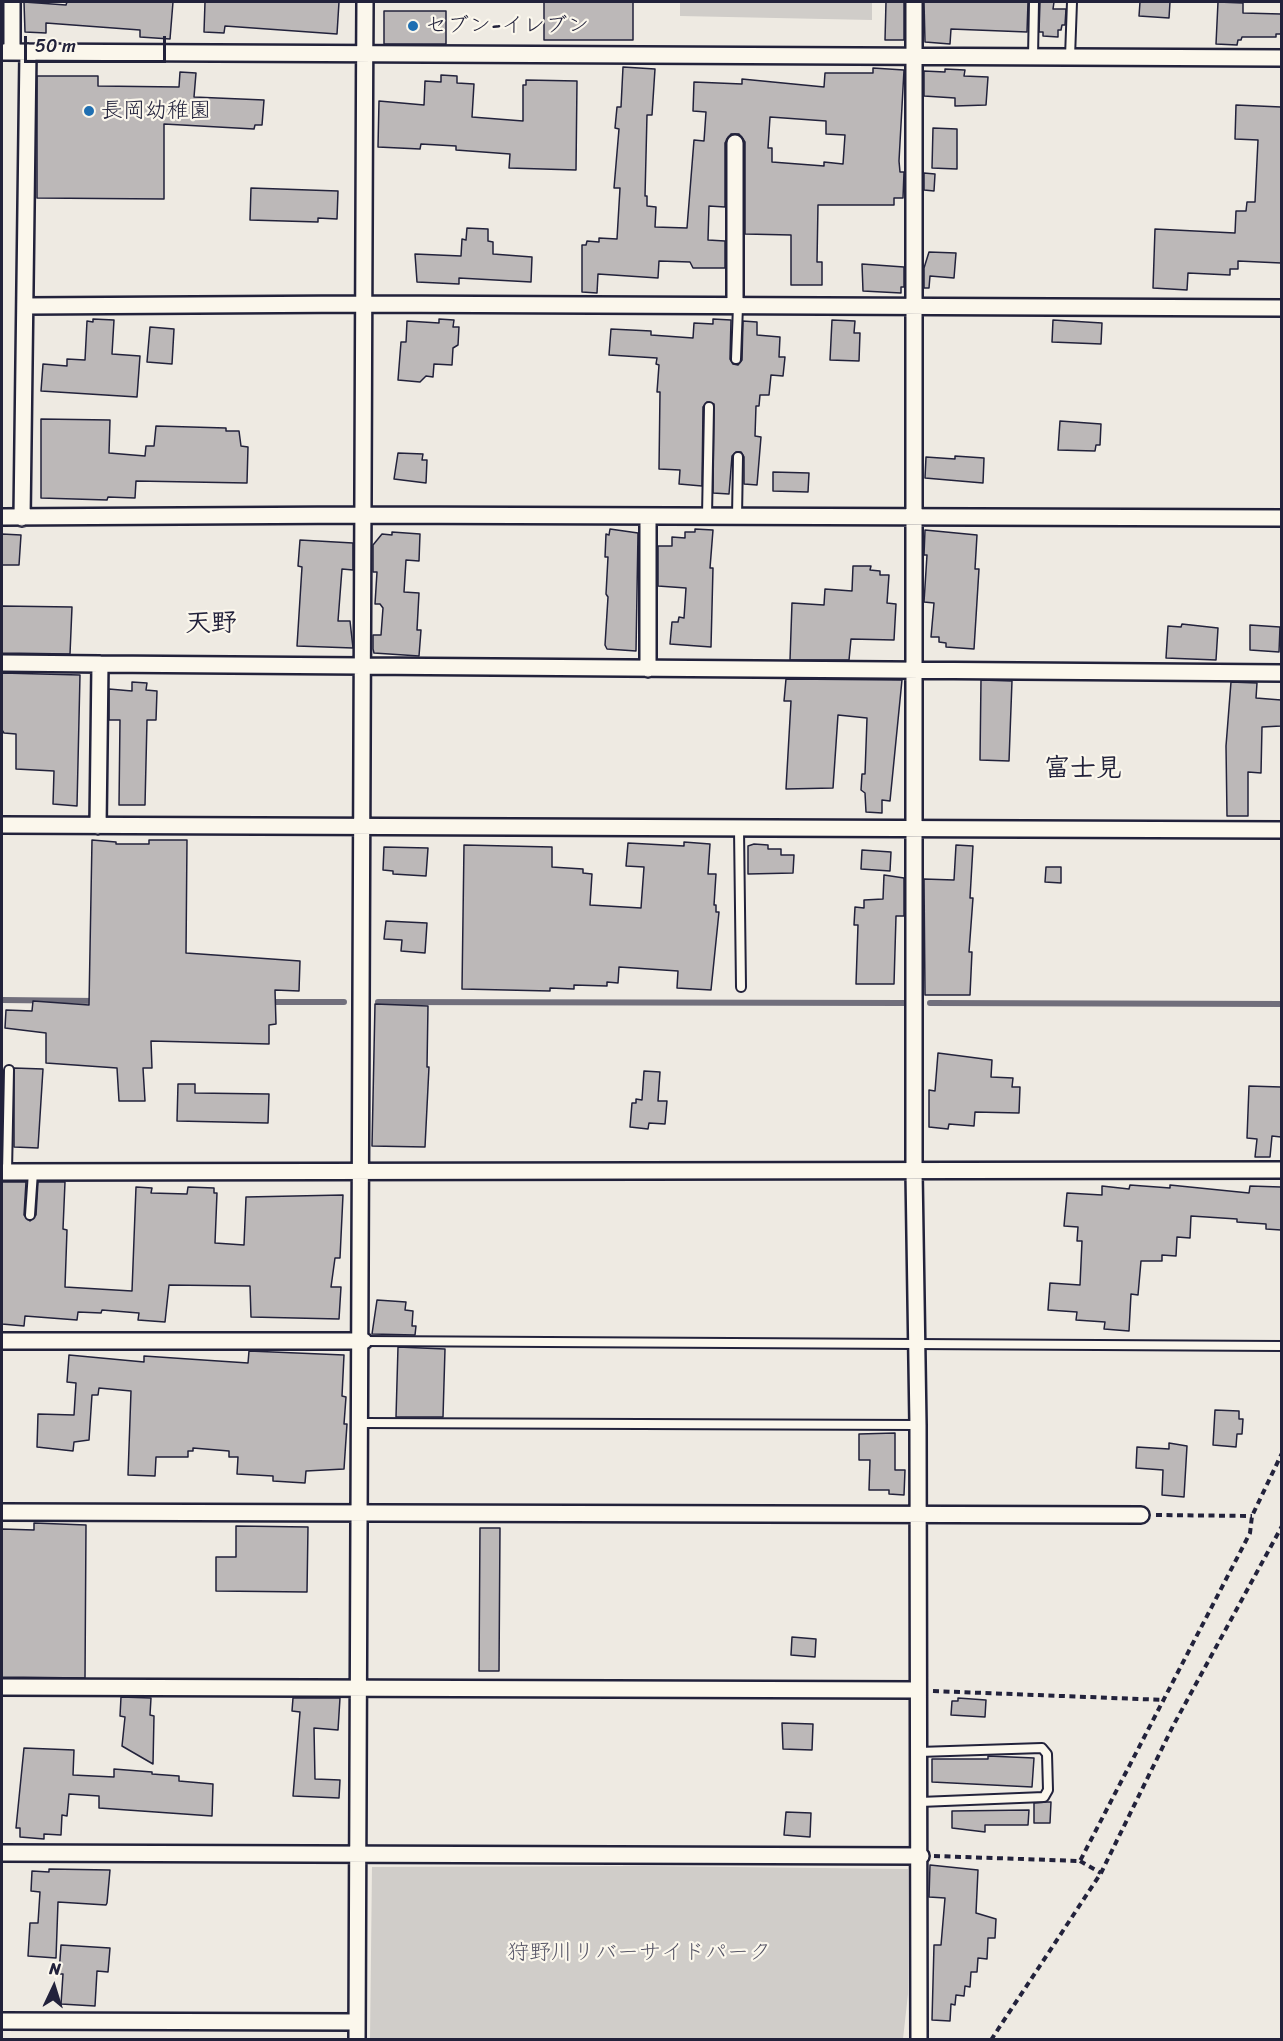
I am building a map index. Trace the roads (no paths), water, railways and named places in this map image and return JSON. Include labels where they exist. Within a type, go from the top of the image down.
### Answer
[{"type":"street","points":[[12,2],[25,306],[22,518]]},
{"type":"street","points":[[357,2040],[364,1341],[361,1169],[361,828],[366,2]]},
{"type":"street","points":[[914,2],[914,1172],[918,1425],[917,1690],[921,1856],[919,2040]]},
{"type":"street","points":[[14,52],[1281,58]]},
{"type":"street","points":[[735,142],[736,306]]},
{"type":"street","points":[[25,306],[364,304],[1281,308]]},
{"type":"street","points":[[2,518],[363,515],[1281,518]]},
{"type":"street","points":[[648,517],[648,669]]},
{"type":"street","points":[[2,663],[362,668],[1281,673]]},
{"type":"street","points":[[98,826],[100,664]]},
{"type":"street","points":[[2,825],[1281,830]]},
{"type":"street","points":[[4,1172],[361,1169],[914,1172],[1281,1170]]},
{"type":"street","points":[[2,1341],[364,1341]]},
{"type":"street","points":[[2,1512],[1141,1515]]},
{"type":"street","points":[[2,1687],[917,1690]]},
{"type":"street","points":[[2,1853],[921,1856]]},
{"type":"street","points":[[2,2021],[357,2022]]},
{"type":"lane","points":[[1033,57],[1034,2]]},
{"type":"lane","points":[[1070,57],[1072,2]]},
{"type":"lane","points":[[736,306],[736,360]]},
{"type":"lane","points":[[707,517],[709,407]]},
{"type":"lane","points":[[737,517],[738,457]]},
{"type":"lane","points":[[739,829],[741,987]]},
{"type":"lane","points":[[4,1172],[9,1070]]},
{"type":"lane","points":[[30,1215],[33,1172]]},
{"type":"lane","points":[[364,1341],[1281,1346]]},
{"type":"lane","points":[[363,1423],[918,1425]]},
{"type":"lane","points":[[919,1752],[1042,1748],[1047,1754],[1048,1763],[1048,1790],[1044,1797],[920,1802]]},
{"type":"waterway","points":[[2,1000],[97,1001]]},
{"type":"waterway","points":[[269,1002],[344,1002]]},
{"type":"waterway","points":[[378,1002],[904,1003]]},
{"type":"waterway","points":[[930,1003],[1282,1004]]},
{"type":"place","name":"セブン-イレブン","points":[[413,26]]},
{"type":"place","name":"長岡幼稚園","points":[[89,111]]},
{"type":"district","name":"天野","points":[[211,624]]},
{"type":"district","name":"富士見","points":[[1083,769]]},
{"type":"park label","name":"狩野川リバーサイドパーク","points":[[639,1953]]}]
